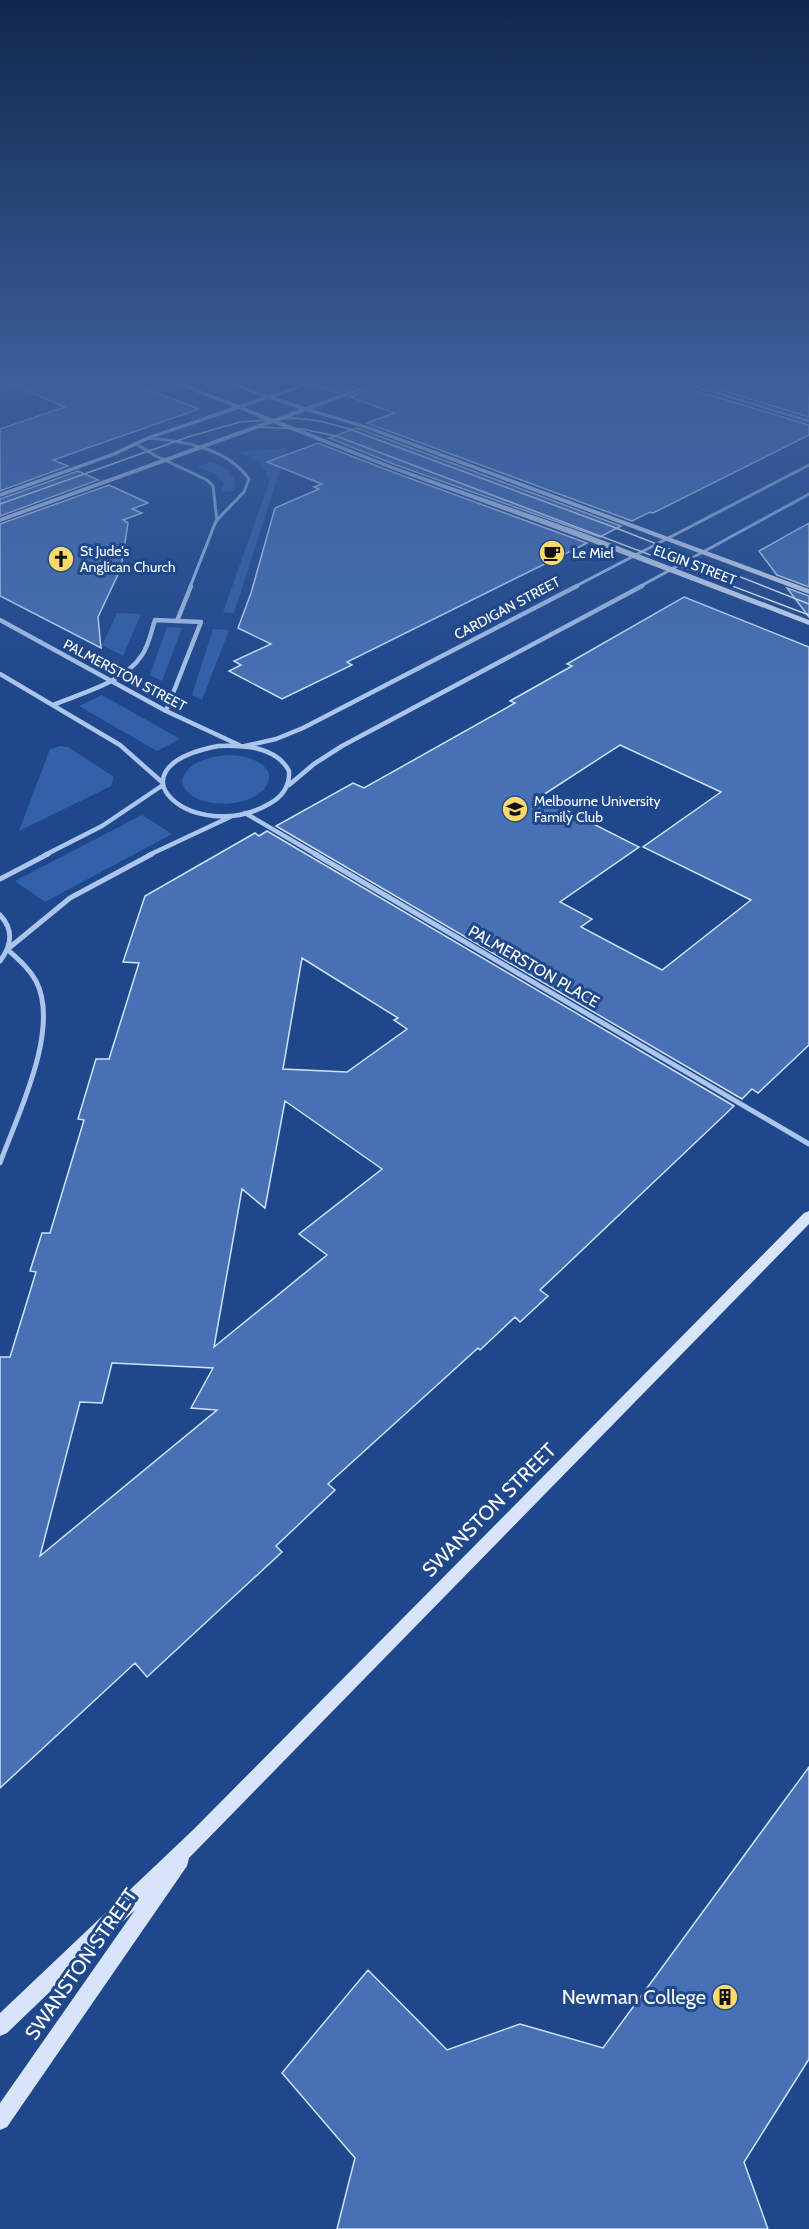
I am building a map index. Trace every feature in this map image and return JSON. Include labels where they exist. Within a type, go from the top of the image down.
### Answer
[{"type":"main road","points":[[0,495],[33,483]]},
{"type":"main road","points":[[0,520],[102,483]]},
{"type":"main road","name":"ELGIN STREET","points":[[440,483],[809,623]]},
{"type":"main road","name":"ELGIN STREET","points":[[518,483],[809,592]]},
{"type":"main road","name":"SWANSTON STREET","points":[[0,2026],[200,1835],[809,1216]]},
{"type":"main road","name":"SWANSTON STREET","points":[[0,2120],[85,1995],[200,1835]]},
{"type":"street","points":[[210,483],[215,501],[216,521]]},
{"type":"street","points":[[177,621],[216,521],[244,492],[247,483]]},
{"type":"street","name":"CARDIGAN STREET","points":[[243,746],[276,739],[295,732],[775,483]]},
{"type":"street","points":[[0,674],[120,745],[163,784],[166,795],[182,808],[207,815],[246,813],[263,808],[277,800],[289,784],[342,746],[809,494]]},
{"type":"street","name":"PALMERSTON STREET","points":[[0,620],[166,711],[243,746]]},
{"type":"street","points":[[53,705],[128,669],[141,657],[155,620],[201,622],[166,711]]},
{"type":"street","points":[[0,879],[102,826],[163,784],[168,770],[184,756],[209,748],[243,746],[262,750],[281,760],[290,774],[289,784]]},
{"type":"street","name":"PALMERSTON PLACE","points":[[246,813],[809,1144]]},
{"type":"street","points":[[0,961],[8,949],[60,905],[79,893],[174,842],[236,815]]},
{"type":"street","points":[[0,915],[11,931],[8,949]]},
{"type":"street","points":[[0,1163],[38,1057],[44,1032],[45,1013],[43,998],[35,978],[27,966],[8,949]]},
{"type":"shaded area","points":[[224,483],[234,483],[233,492],[222,491]]},
{"type":"shaded area","points":[[269,483],[276,483],[234,613],[223,612]]},
{"type":"shaded area","points":[[117,613],[141,614],[123,656],[102,645]]},
{"type":"shaded area","points":[[167,627],[182,628],[162,681],[150,675]]},
{"type":"shaded area","points":[[213,629],[229,630],[202,700],[192,695]]},
{"type":"shaded area","points":[[102,695],[180,739],[157,751],[79,706]]},
{"type":"shaded area","points":[[60,746],[68,747],[114,777],[111,786],[19,831],[50,749]]},
{"type":"shaded area","points":[[228,755],[251,759],[261,764],[269,773],[267,785],[258,795],[228,804],[198,799],[187,791],[182,780],[189,768],[200,761]]},
{"type":"shaded area","points":[[142,815],[172,834],[45,902],[15,881]]},
{"type":"building","points":[[0,483],[22,483],[0,491]]},
{"type":"building","points":[[45,483],[90,483],[0,516],[0,499]]},
{"type":"building","points":[[320,483],[423,483],[587,543],[347,662],[352,665],[282,699],[229,671],[241,665],[234,661],[271,644],[238,628],[251,593],[275,508],[319,489],[314,487],[322,484]]},
{"type":"building","points":[[447,483],[505,483],[621,526],[600,537]]},
{"type":"building","points":[[529,483],[713,483],[632,521]]},
{"type":"building","name":"St Jude's Anglican Church","points":[[109,485],[148,503],[132,509],[142,513],[123,520],[128,523],[121,568],[98,617],[101,648],[0,596],[0,524]]},
{"type":"building","points":[[809,523],[809,587],[777,575],[759,551]]},
{"type":"building","points":[[787,588],[809,596],[809,617]]},
{"type":"building","points":[[684,597],[809,647],[809,1045],[758,1093],[752,1089],[742,1099],[276,826],[353,783],[364,788],[515,703],[510,701],[572,666],[567,664]],"holes":[[[620,745],[721,792],[643,847],[751,900],[662,970],[581,927],[592,919],[560,902],[639,847],[540,797]]]},
{"type":"building","points":[[267,831],[734,1106],[540,1290],[548,1296],[520,1322],[515,1317],[480,1350],[478,1348],[328,1484],[335,1490],[276,1546],[282,1552],[147,1677],[135,1663],[0,1788],[0,1357],[10,1357],[36,1272],[30,1271],[42,1233],[50,1233],[84,1120],[78,1119],[96,1059],[109,1059],[139,963],[123,962],[145,896],[255,833],[259,836]],"holes":[[[302,958],[398,1018],[394,1020],[407,1029],[347,1072],[283,1069]],[[285,1101],[382,1169],[299,1234],[327,1255],[214,1347],[242,1189],[265,1208]],[[112,1363],[213,1368],[191,1408],[217,1410],[40,1556],[80,1402],[102,1403]]]},
{"type":"building","name":"Newman College","points":[[809,1767],[809,2059],[744,2162],[768,2229],[337,2229],[355,2158],[282,2073],[368,1970],[447,2050],[520,2024],[603,2048]]},
{"type":"tram line","points":[[0,504],[59,483]]},
{"type":"tram line","points":[[460,483],[809,615]]},
{"type":"tram line","points":[[495,483],[809,604]]},
{"type":"place","name":"Le Miel","points":[[552,553]]},
{"type":"place","name":"St Jude's Anglican Church","points":[[61,559]]},
{"type":"place","name":"Melbourne University Family Club","points":[[515,809]]},
{"type":"place","name":"Newman College","points":[[725,1997]]}]
